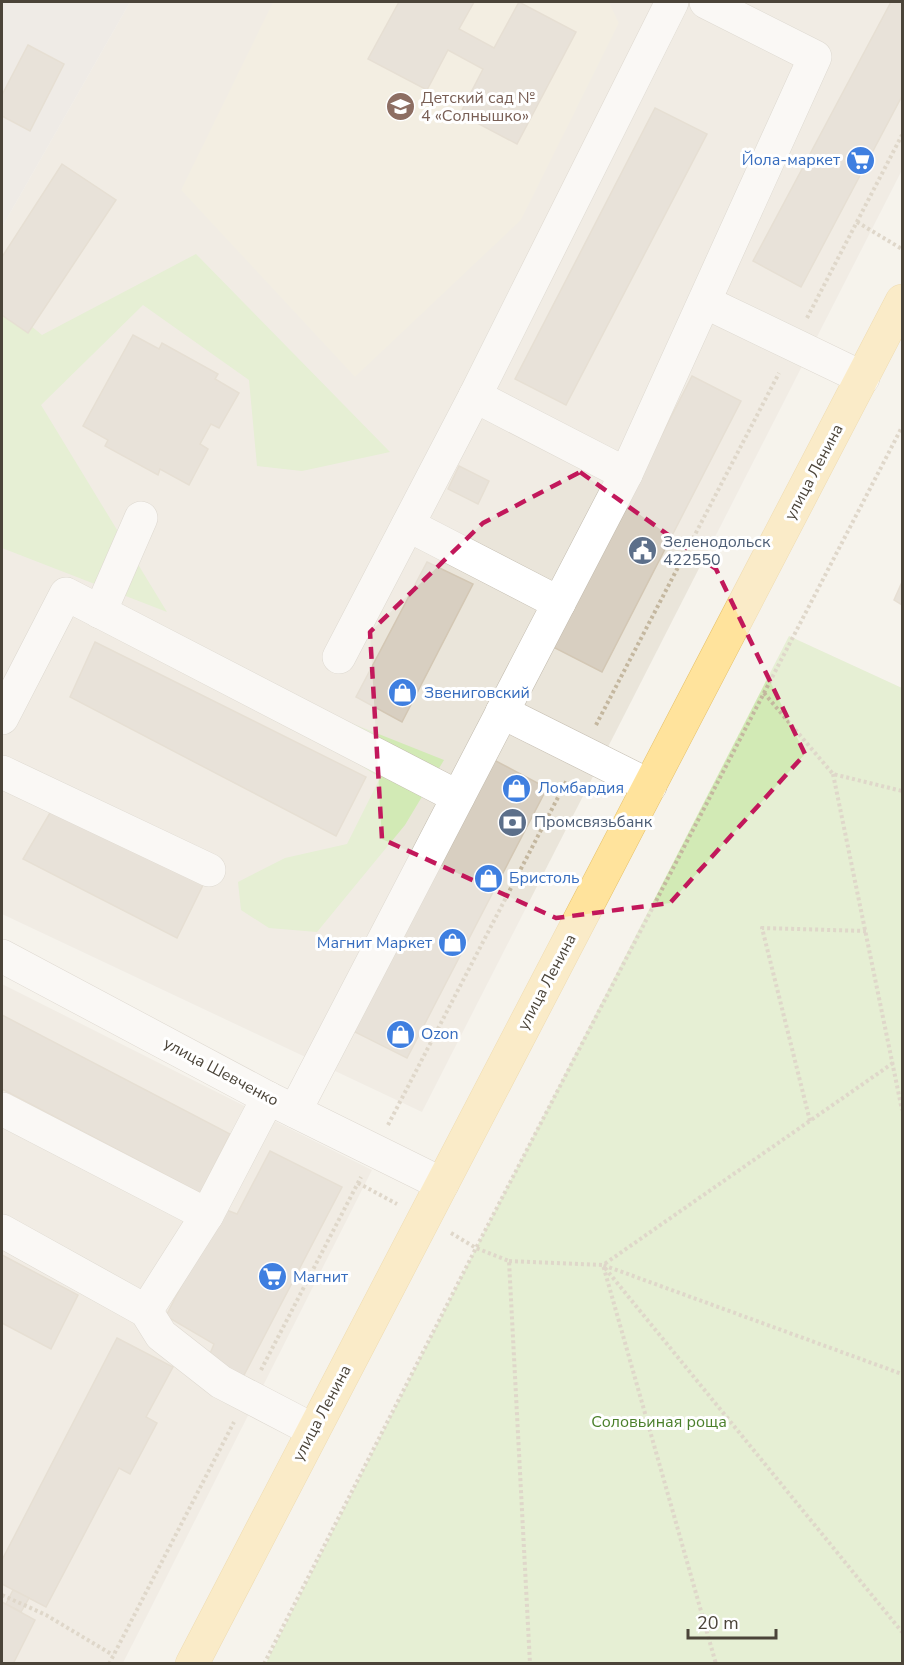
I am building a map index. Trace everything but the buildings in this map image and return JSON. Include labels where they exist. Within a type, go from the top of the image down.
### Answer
[{"type":"main road","name":"улица Ленина","points":[[192,1664],[903,301]]},
{"type":"street","points":[[339,657],[475,396],[672,2]]},
{"type":"street","points":[[146,1311],[207,1215],[282,1105],[458,798],[626,474],[815,57],[706,2]]},
{"type":"street","points":[[705,302],[863,378]]},
{"type":"street","points":[[475,396],[626,474]]},
{"type":"street","points":[[100,612],[141,518]]},
{"type":"street","points":[[408,525],[558,603]]},
{"type":"street","points":[[2,718],[66,594],[458,798]]},
{"type":"street","points":[[502,712],[650,786]]},
{"type":"street","points":[[2,772],[209,870]]},
{"type":"street","name":"улица Шевченко","points":[[2,956],[282,1105],[442,1184]]},
{"type":"street","points":[[2,1108],[207,1215]]},
{"type":"street","points":[[2,1231],[146,1311],[161,1335],[220,1382],[314,1430]]},
{"type":"path","points":[[109,1664],[903,135]]},
{"type":"path","points":[[857,222],[903,249]]},
{"type":"path","points":[[264,1664],[476,1248],[903,427]]},
{"type":"path","points":[[764,693],[833,774],[903,1110]]},
{"type":"path","points":[[833,774],[903,790]]},
{"type":"path","points":[[810,1121],[762,928],[866,931]]},
{"type":"path","points":[[603,1265],[893,1063]]},
{"type":"path","points":[[358,1183],[476,1248],[509,1261],[603,1265],[903,1374]]},
{"type":"path","points":[[509,1261],[530,1664]]},
{"type":"path","points":[[603,1265],[903,1632]]},
{"type":"path","points":[[603,1265],[716,1664]]},
{"type":"path","points":[[2,1594],[46,1615],[113,1655]]},
{"type":"highlighted area","points":[[580,472],[716,569],[805,754],[670,903],[556,918],[382,839],[370,632],[483,523]]},
{"type":"shaded area","points":[[2,2],[130,2],[2,227]]},
{"type":"shaded area","points":[[130,2],[902,2],[902,170],[422,1112],[2,914],[2,227]]},
{"type":"shaded area","name":"Детский сад № 4 «Солнышко»","points":[[273,2],[609,2],[619,23],[521,220],[355,377],[181,190]]},
{"type":"shaded area","points":[[2,984],[372,1170],[123,1663],[2,1663]]},
{"type":"green space","points":[[196,254],[390,452],[302,471],[257,466],[249,380],[143,305],[41,405],[167,612],[2,548],[2,302],[42,335]]},
{"type":"green space","name":"Соловьиная роща","points":[[789,636],[902,688],[902,1663],[266,1663],[476,1248]]},
{"type":"green space","points":[[346,721],[444,760],[405,825],[317,932],[269,928],[241,910],[238,882],[285,858],[347,844],[380,778],[300,726]]},
{"type":"place","name":"Детский сад № 4 «Солнышко»","points":[[400,107]]},
{"type":"place","name":"Йола-маркет","points":[[861,160]]},
{"type":"place","name":"Зеленодольск 422550","points":[[642,551]]},
{"type":"place","name":"Звениговский","points":[[403,693]]},
{"type":"place","name":"Ломбардия","points":[[517,788]]},
{"type":"place","name":"Промсвязьбанк","points":[[513,822]]},
{"type":"place","name":"Бристоль","points":[[488,878]]},
{"type":"place","name":"Магнит Маркет","points":[[453,943]]},
{"type":"place","name":"Ozon","points":[[400,1034]]},
{"type":"place","name":"Магнит","points":[[272,1277]]}]
